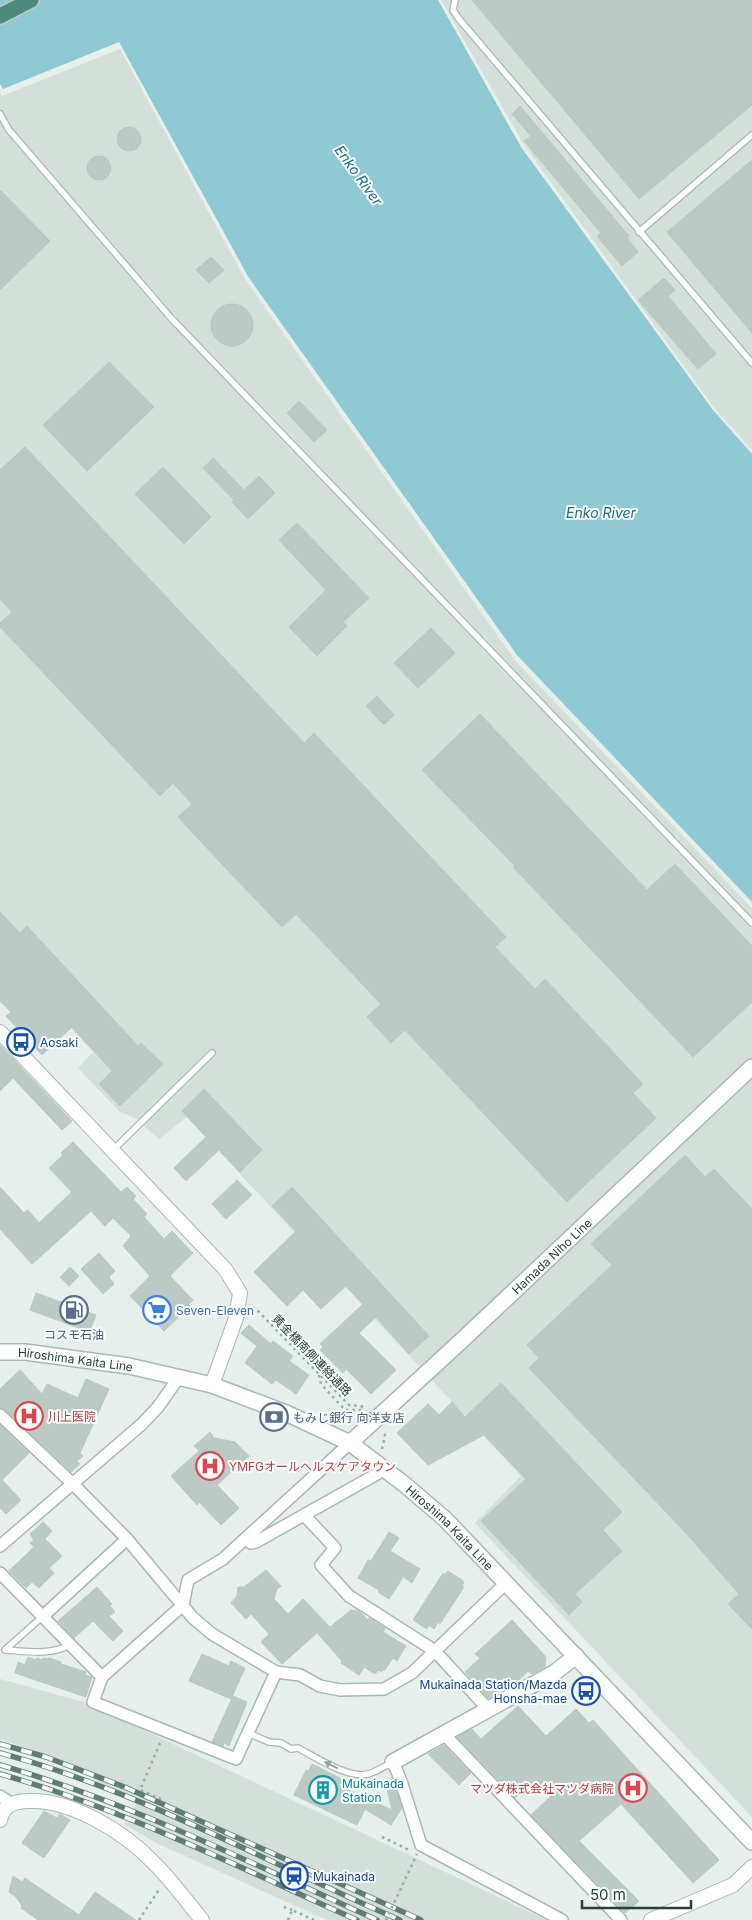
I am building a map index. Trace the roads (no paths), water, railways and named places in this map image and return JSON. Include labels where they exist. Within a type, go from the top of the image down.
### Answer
[{"type":"highway","points":[[0,16],[30,0]]},
{"type":"main road","name":"Hamada Niho Line","points":[[350,1444],[752,1067]]},
{"type":"main road","name":"Hiroshima Kaita Line","points":[[0,1352],[25,1352],[129,1366],[212,1385],[286,1413],[350,1444],[445,1519],[752,1842]]},
{"type":"main road","points":[[393,1762],[554,1673],[576,1656]]},
{"type":"street","points":[[0,1032],[225,1269],[240,1293],[239,1307],[212,1385]]},
{"type":"street","points":[[0,1546],[142,1424],[158,1407],[179,1377]]},
{"type":"street","points":[[0,1415],[73,1484],[127,1539],[193,1618],[212,1634],[276,1672],[300,1675],[320,1686],[340,1690],[384,1689],[412,1673],[506,1583]]},
{"type":"street","points":[[276,1672],[236,1759],[93,1702],[102,1677],[183,1605],[188,1580],[224,1560],[350,1444]]},
{"type":"street","points":[[246,1539],[251,1543],[256,1542],[384,1470]]},
{"type":"street","points":[[305,1516],[335,1548],[321,1565],[349,1596],[435,1651],[488,1709]]},
{"type":"street","points":[[42,1617],[127,1539]]},
{"type":"street","points":[[0,1573],[102,1677]]},
{"type":"street","points":[[444,1734],[621,1920]]},
{"type":"street","points":[[393,1762],[402,1781],[421,1845],[562,1920]]},
{"type":"street","points":[[0,1820],[6,1808],[6,1800],[62,1805],[94,1819],[117,1833],[139,1850],[167,1877],[202,1920]]},
{"type":"street","points":[[651,1920],[733,1885],[752,1867]]},
{"type":"lane","points":[[455,0],[453,10],[459,19],[752,363]]},
{"type":"lane","points":[[0,114],[9,130],[171,318],[752,922]]},
{"type":"lane","points":[[639,232],[752,136]]},
{"type":"lane","points":[[113,1150],[212,1053]]},
{"type":"lane","points":[[42,1617],[5,1650],[59,1651],[69,1645]]},
{"type":"lane","points":[[248,1733],[269,1742],[281,1743],[291,1749],[298,1748],[358,1775],[368,1774],[393,1762]]},
{"type":"water","name":"Enko River","points":[[0,0],[438,0],[521,147],[713,410],[752,454],[752,902],[517,655],[249,278],[119,42],[3,89],[0,84]]},
{"type":"railway","points":[[0,1744],[46,1757],[127,1788],[421,1920]]},
{"type":"railway","points":[[0,1753],[103,1787],[203,1829],[400,1920]]},
{"type":"railway","points":[[0,1765],[49,1780],[144,1816],[238,1856],[377,1920]]},
{"type":"railway","points":[[0,1774],[92,1804],[137,1822],[357,1920]]},
{"type":"place","name":"Aosaki","points":[[21,1042]]},
{"type":"place","name":"コスモ石油","points":[[74,1310]]},
{"type":"place","name":"Seven-Eleven","points":[[157,1310]]},
{"type":"place","name":"川上医院","points":[[29,1416]]},
{"type":"place","name":"もみじ銀行 向洋支店","points":[[274,1417]]},
{"type":"place","name":"YMFGオールヘルスケアタウン","points":[[210,1466]]},
{"type":"place","name":"Mukainada Station/Mazda Honsha-mae","points":[[586,1691]]},
{"type":"place","name":"マツダ株式会社マツダ病院","points":[[633,1788]]},
{"type":"place","name":"Mukainada Station","points":[[323,1790]]},
{"type":"place","name":"Mukainada","points":[[294,1876]]}]
